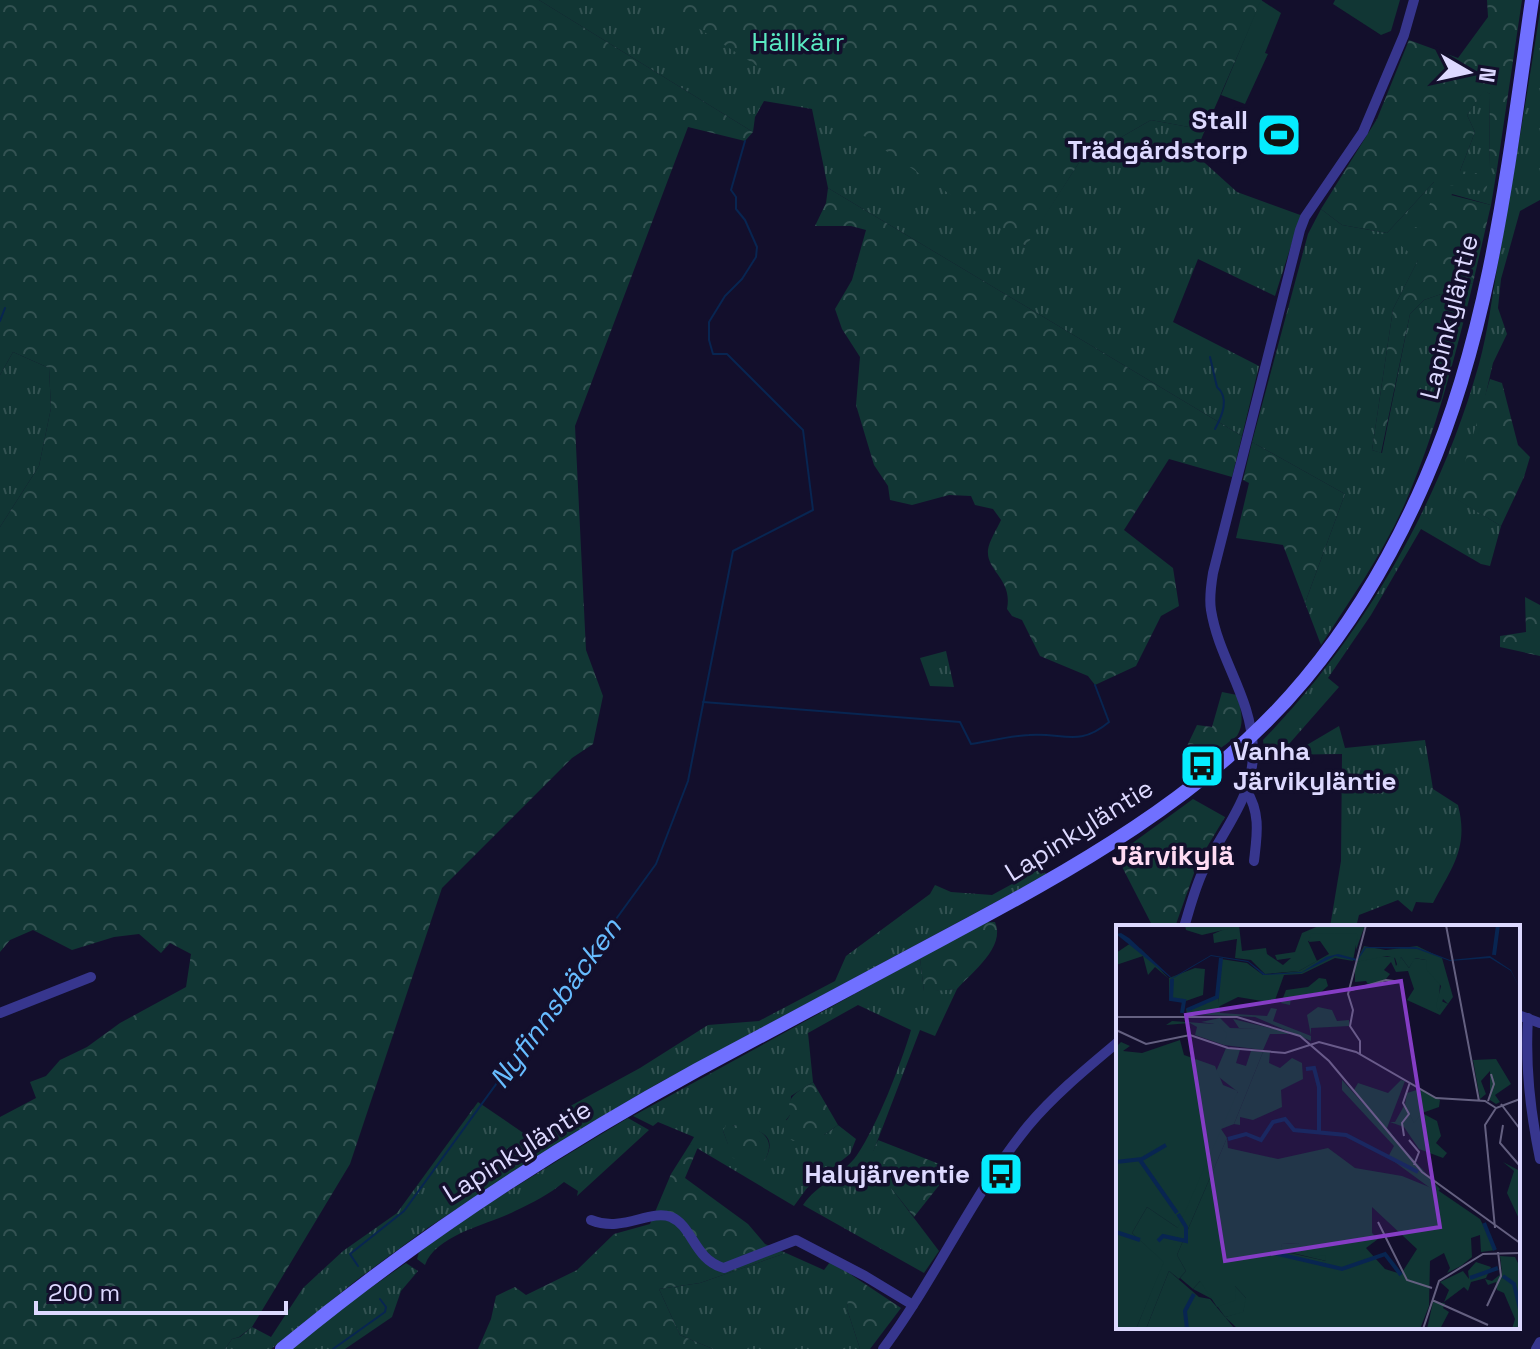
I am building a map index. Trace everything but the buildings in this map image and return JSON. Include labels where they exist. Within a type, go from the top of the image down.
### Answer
[{"type":"main road","name":"Lapinkyläntie","points":[[282,1349],[416,1244],[565,1147],[696,1071],[1063,872],[1188,789],[1251,735],[1303,682],[1357,608],[1386,560],[1427,476],[1445,429],[1478,312],[1501,202],[1532,0]]},
{"type":"street","points":[[1185,925],[1204,870],[1246,790],[1253,760],[1246,705],[1220,643],[1211,610],[1213,573],[1300,230],[1305,217],[1363,132],[1404,35],[1414,0]]},
{"type":"street","points":[[1246,790],[1256,805],[1254,861]]},
{"type":"street","points":[[0,1013],[91,977]]},
{"type":"street","points":[[1540,1023],[1523,1016],[1532,1119],[1540,1159]]},
{"type":"street","points":[[883,1349],[1028,1127],[1116,1044]]},
{"type":"street","points":[[591,1220],[604,1225],[628,1224],[667,1216],[678,1221],[706,1259],[724,1268],[796,1240],[913,1305]]},
{"type":"street","points":[[1536,1349],[1540,1342]]},
{"type":"green space","points":[[0,0],[539,0],[753,132],[745,141],[688,127],[575,426],[586,650],[603,696],[593,744],[572,758],[442,888],[350,1164],[252,1327],[232,1339],[225,1349],[0,1349],[0,1117],[36,1098],[30,1082],[46,1076],[60,1060],[186,987],[191,954],[170,943],[161,953],[139,934],[114,937],[72,950],[33,930],[10,940],[0,952],[0,527],[39,466],[51,408],[49,368],[13,352],[0,375]]},
{"type":"green space","name":"Hällkärr","points":[[539,0],[871,0],[1025,246],[1080,161],[1151,120],[1205,130],[1195,154],[1237,192],[1303,216],[1275,296],[1198,259],[1173,322],[1259,366],[1242,436],[828,188],[812,109],[764,101],[755,117],[753,132]]},
{"type":"green space","name":"Hällkärr","points":[[654,0],[1262,0],[1205,130],[1151,120],[1080,161],[1026,246],[814,102]]},
{"type":"green space","points":[[1261,0],[1281,13],[1265,53],[1268,54],[1245,104],[1221,95]]},
{"type":"green space","points":[[1335,0],[1400,0],[1391,31],[1381,35],[1333,4]]},
{"type":"green space","points":[[1487,0],[1522,0],[1497,169],[1489,168],[1490,94],[1484,91],[1467,115],[1475,132],[1460,171],[1489,175],[1486,192],[1434,182],[1387,233],[1342,225],[1321,209],[1377,119],[1409,40],[1458,58],[1488,17]]},
{"type":"green space","points":[[1540,11],[1540,200],[1520,211],[1501,279],[1498,308],[1507,334],[1493,363],[1480,419],[1455,498],[1501,526],[1490,566],[1481,564],[1421,529],[1371,615],[1328,678],[1339,687],[1289,744],[1295,752],[1339,726],[1345,748],[1425,740],[1433,789],[1458,805],[1460,845],[1452,868],[1433,903],[1416,902],[1412,912],[1398,900],[1359,915],[1356,925],[1330,925],[1341,861],[1342,754],[1265,755],[1263,740],[1299,700],[1365,612],[1394,566],[1443,467],[1479,364]]},
{"type":"green space","points":[[1484,90],[1490,94],[1489,167],[1497,169],[1491,205],[1452,194],[1393,309],[1372,450],[1382,453],[1410,314],[1424,300],[1473,283],[1444,394],[1417,475],[1388,539],[1321,645],[1305,603],[1345,494],[1252,442],[1308,234],[1321,209],[1342,225],[1387,233],[1434,182],[1460,171],[1475,132],[1467,115]]},
{"type":"green space","points":[[828,188],[1242,436],[1232,477],[1169,459],[1124,530],[1173,568],[1179,606],[1161,616],[1136,666],[1095,685],[1088,676],[1040,656],[1022,620],[1012,616],[1007,609],[1006,590],[988,557],[990,543],[1001,520],[993,509],[975,505],[971,496],[949,495],[912,505],[890,500],[888,486],[874,465],[856,405],[860,357],[842,329],[835,309],[852,280],[866,230],[851,226],[815,226],[826,203]]},
{"type":"green space","points":[[1435,191],[1491,205],[1473,283],[1424,300],[1410,314],[1381,453],[1372,450],[1393,309],[1418,260],[1400,245],[1408,226],[1420,228]]},
{"type":"green space","points":[[13,352],[49,368],[51,408],[39,466],[0,527],[0,375]]},
{"type":"green space","points":[[1490,379],[1502,383],[1518,445],[1530,457],[1501,526],[1454,498]]},
{"type":"green space","points":[[1252,442],[1345,494],[1305,603],[1283,545],[1236,538],[1249,483],[1243,480]]},
{"type":"green space","points":[[1525,597],[1540,605],[1540,656],[1500,647],[1500,636],[1526,632]]},
{"type":"green space","points":[[946,651],[954,687],[930,686],[920,658]]},
{"type":"green space","points":[[1222,692],[1237,695],[1242,721],[1237,736],[1191,770],[1181,771],[1187,746],[1197,725],[1212,727]]},
{"type":"green space","points":[[1193,799],[1225,817],[1198,862],[1176,925],[1152,925],[1116,855]]},
{"type":"green space","points":[[1043,867],[1046,875],[657,1084],[581,1129],[426,1229],[271,1349],[225,1349],[232,1339],[240,1337],[252,1327],[271,1337],[303,1288],[343,1251],[397,1213],[478,1102],[541,1145],[563,1110],[640,1068],[708,1025],[759,1021],[835,981],[846,956],[930,894],[935,885],[951,892],[992,895]]},
{"type":"green space","points":[[987,922],[995,922],[996,941],[979,967],[957,989],[924,992],[920,958]]},
{"type":"green space","points":[[920,958],[924,991],[957,989],[935,1036],[920,1030],[870,1160],[939,1251],[924,1273],[803,1205],[815,1191],[851,1162],[865,1143],[888,1094],[911,1030],[858,1005],[808,1033],[813,1082],[791,1096],[790,1115],[786,1120],[824,1135],[838,1125],[856,1139],[850,1154],[807,1188],[794,1206],[690,1144],[694,1137],[658,1122],[653,1126],[633,1116]],"holes":[[[733,1125],[757,1131],[767,1138],[769,1150],[765,1160],[728,1144],[723,1131]]]},
{"type":"green space","points":[[813,1082],[838,1125],[824,1135],[793,1141],[784,1134],[791,1099]]},
{"type":"green space","points":[[628,1118],[649,1130],[577,1196],[578,1191],[564,1182],[528,1205],[465,1231],[440,1245],[425,1265],[417,1259],[419,1252],[470,1216]]},
{"type":"green space","points":[[726,1125],[753,1128],[766,1136],[769,1150],[765,1160],[755,1164],[733,1158],[723,1131]]},
{"type":"green space","points":[[878,1140],[952,1169],[914,1217],[869,1160]]},
{"type":"green space","points":[[690,1144],[698,1147],[685,1178],[748,1224],[765,1244],[786,1253],[700,1283],[659,1289],[680,1335],[713,1349],[478,1349],[491,1319],[496,1296],[515,1287],[526,1295],[577,1270],[614,1234],[650,1224],[671,1174]]},
{"type":"green space","points":[[786,1253],[824,1270],[830,1262],[852,1275],[847,1309],[860,1349],[713,1349],[680,1335],[659,1289],[700,1283]]},
{"type":"green space","points":[[406,1263],[418,1271],[401,1291],[392,1317],[345,1349],[292,1349],[342,1308]]},
{"type":"green space","points":[[850,1274],[901,1308],[870,1349],[860,1349],[847,1309]]},
{"type":"waterway","name":"Nyfinnsbäcken","points":[[358,1266],[350,1254],[404,1211],[656,864],[688,781],[733,551],[813,510],[803,430],[727,354],[713,354],[709,340],[709,322],[756,257],[757,247],[745,220],[736,209],[736,197],[731,190],[745,141]]},
{"type":"waterway","points":[[0,321],[5,308]]},
{"type":"waterway","points":[[1210,357],[1224,402],[1215,429]]},
{"type":"waterway","name":"Nyfinnsbäcken","points":[[703,702],[960,722],[971,744],[1029,735],[1088,735],[1109,722],[1095,685]]},
{"type":"waterway","name":"Nyfinnsbäcken","points":[[333,1349],[385,1312],[386,1307],[380,1299]]},
{"type":"place","name":"Stall Trädgårdstorp","points":[[1279,135]]},
{"type":"place","name":"Vanha Järvikyläntie","points":[[1202,766]]},
{"type":"place","name":"Halujärventie","points":[[1001,1174]]},
{"type":"district","name":"Järvikylä","points":[[1173,855]]}]
